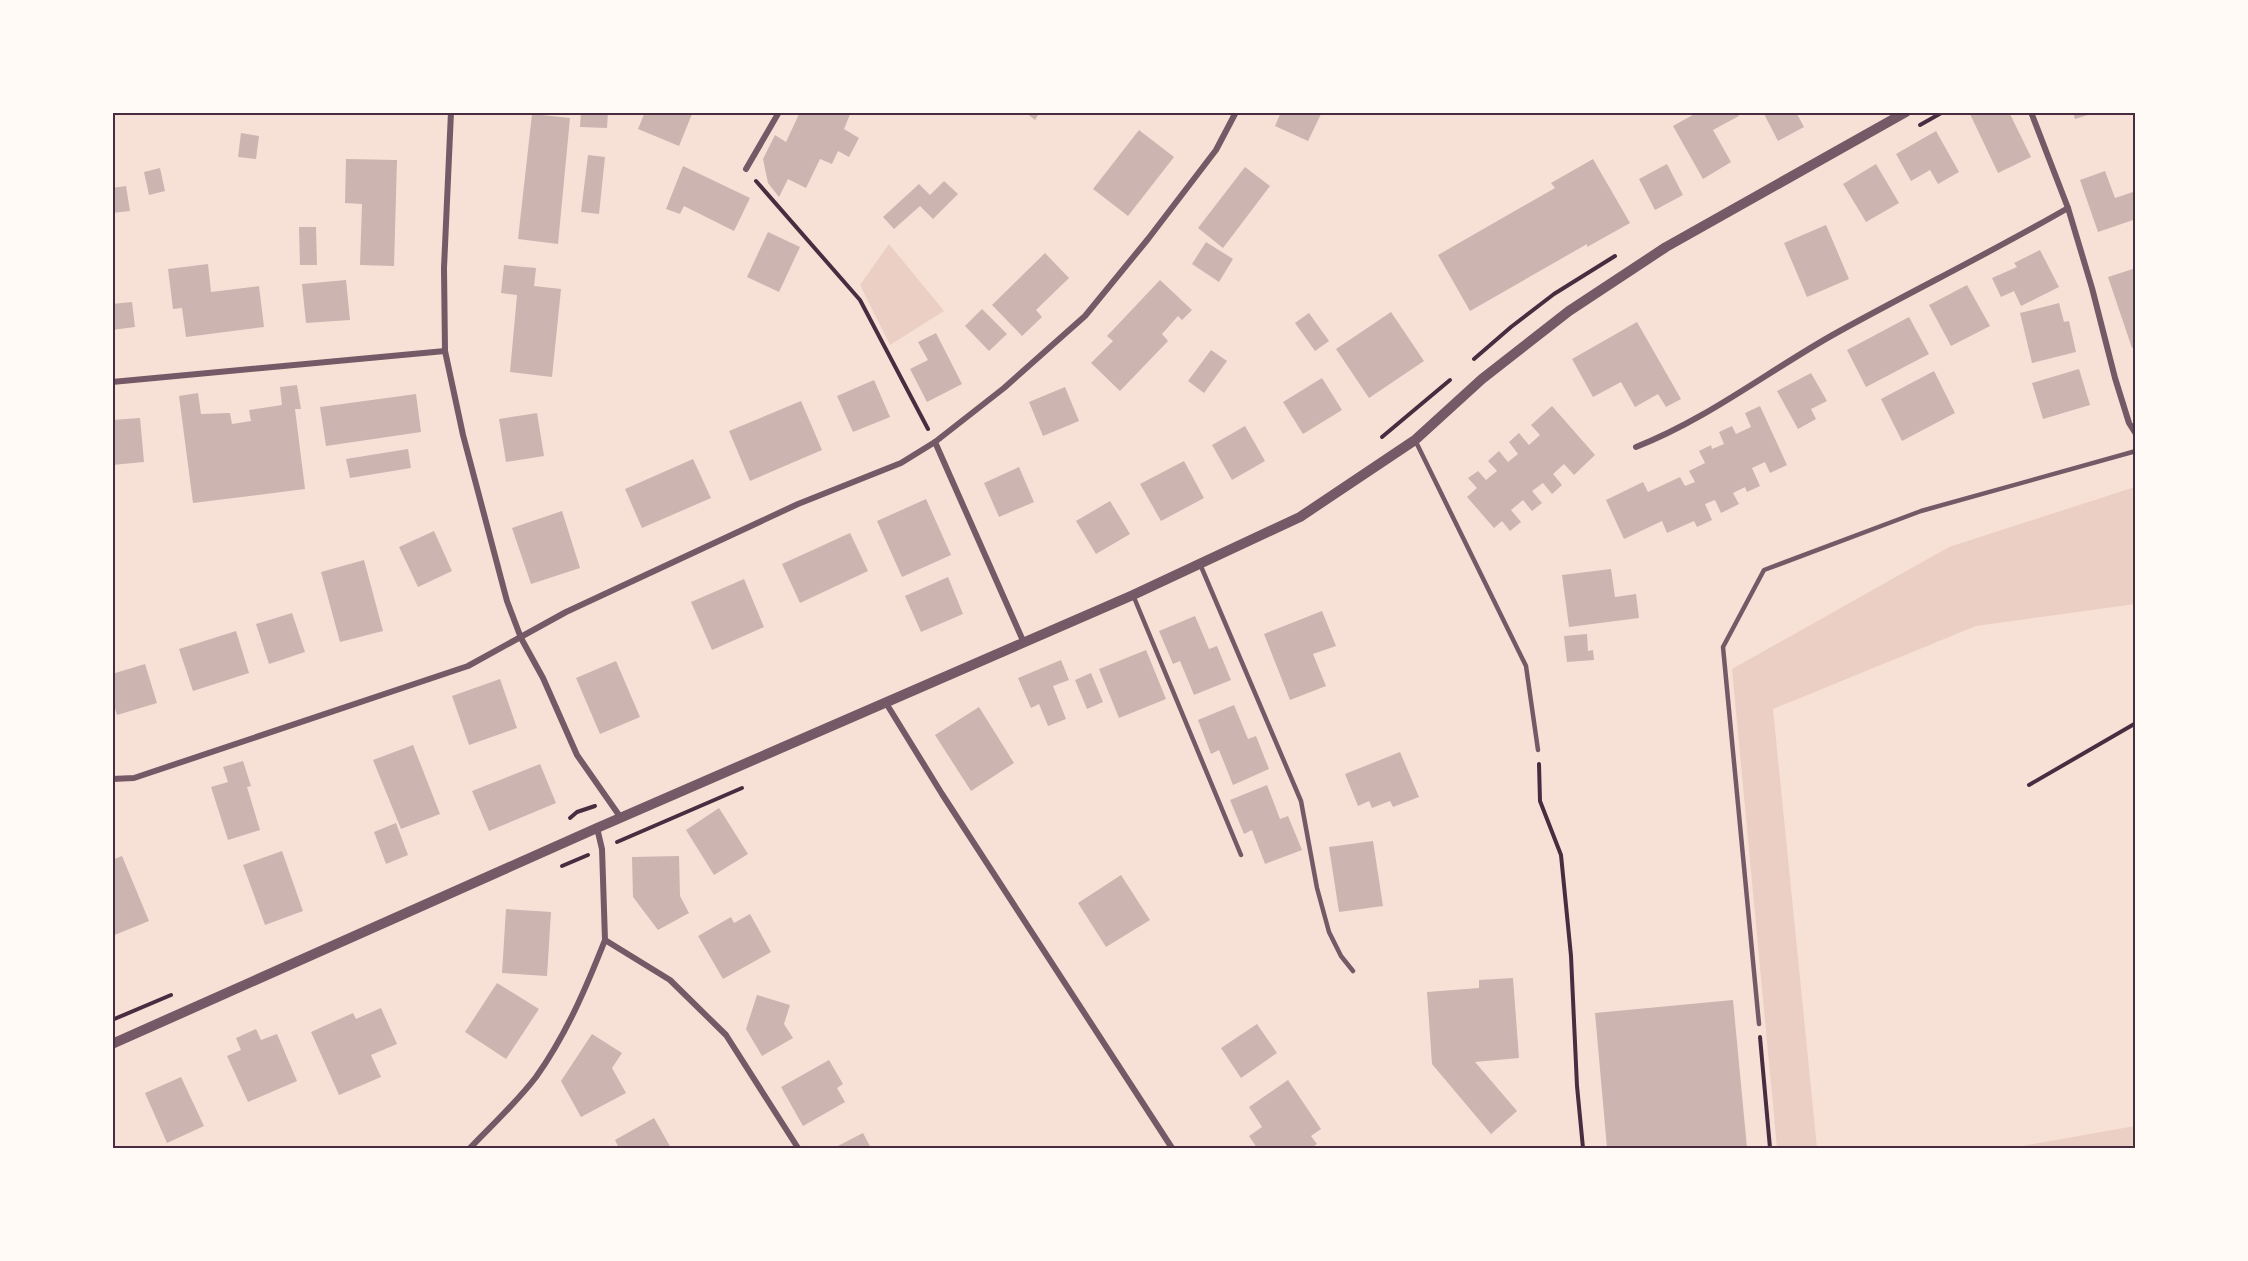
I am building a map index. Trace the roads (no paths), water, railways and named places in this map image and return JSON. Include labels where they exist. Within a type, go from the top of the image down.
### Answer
[{"type":"street","points":[[451,112],[444,268],[445,351],[463,435],[507,601],[521,638],[543,678],[577,754],[621,818]]},
{"type":"street","points":[[746,169],[779,112]]},
{"type":"street","points":[[112,779],[134,778],[468,666],[566,612],[798,504],[901,463],[935,442],[1004,388],[1085,316],[1216,150],[1236,112]]},
{"type":"street","points":[[112,1044],[597,828],[1133,595],[1300,517],[1415,440],[1482,379],[1560,318],[1636,266],[1692,231],[1906,112]]},
{"type":"street","points":[[2031,112],[2068,208],[2128,423],[2136,434]]},
{"type":"street","points":[[1636,447],[1667,435],[1837,333],[1999,248],[2068,208]]},
{"type":"street","points":[[112,382],[445,351]]},
{"type":"street","points":[[935,442],[1024,643]]},
{"type":"street","points":[[886,703],[942,794],[1172,1149]]},
{"type":"street","points":[[470,1149],[535,1078],[559,1042],[588,983],[605,940],[602,849],[597,828]]},
{"type":"street","points":[[605,940],[670,980],[726,1035],[798,1149]]},
{"type":"lane","points":[[1415,440],[1526,666],[1538,750]]},
{"type":"lane","points":[[1759,1024],[1723,647],[1764,570],[1921,511],[2136,452]]},
{"type":"lane","points":[[1200,564],[1301,801],[1317,888],[1329,932],[1341,956],[1353,971]]},
{"type":"lane","points":[[1133,595],[1241,855]]}]
